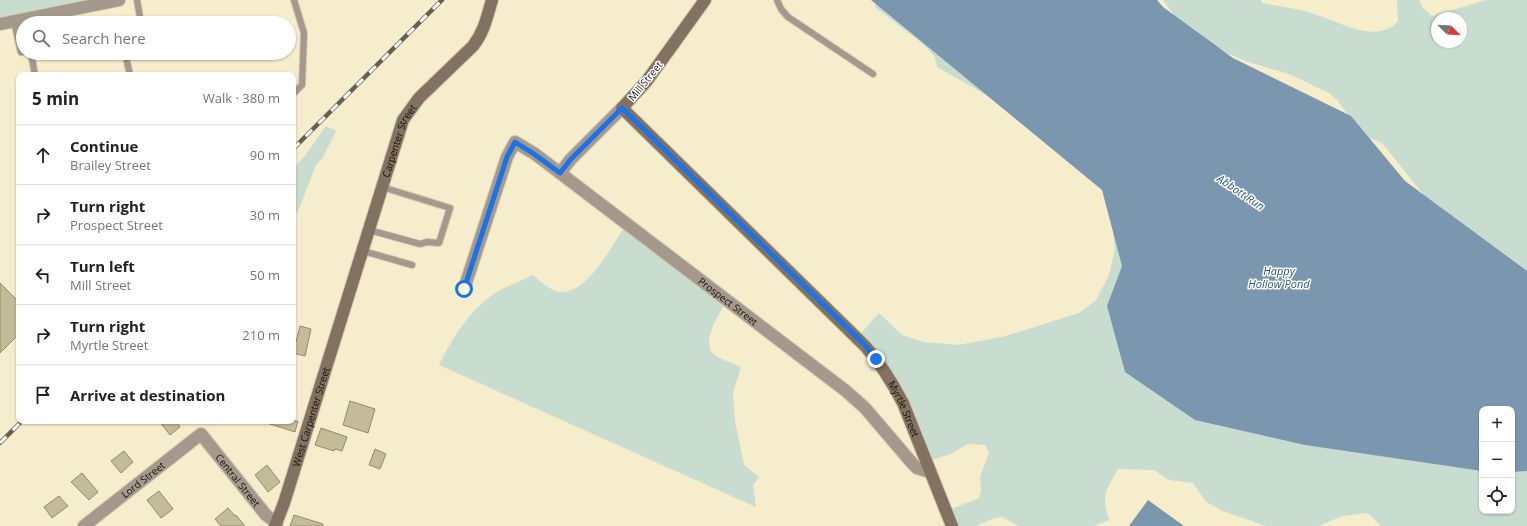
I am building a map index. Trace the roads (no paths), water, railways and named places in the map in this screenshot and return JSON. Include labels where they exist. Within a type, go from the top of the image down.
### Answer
[{"type":"street","points":[[39,16],[119,0]]},
{"type":"street","name":"Carpenter Street","points":[[346,306],[400,128],[418,98],[473,46],[485,25],[492,0]]},
{"type":"street","name":"Mill Street","points":[[560,173],[571,159],[646,82],[705,0]]},
{"type":"street","points":[[0,24],[14,21]]},
{"type":"street","name":"Myrtle Street","points":[[622,108],[866,346],[894,386],[903,403],[952,526]]},
{"type":"street","name":"Prospect Street","points":[[464,289],[507,157],[515,142],[560,173],[846,390],[865,408],[917,468],[930,472]]},
{"type":"street","name":"West Carpenter Street","points":[[276,525],[346,306]]},
{"type":"street","name":"Central Street","points":[[201,434],[266,515],[276,525]]},
{"type":"street","name":"Lord Street","points":[[84,526],[201,434]]},
{"type":"lane","points":[[137,0],[140,16]]},
{"type":"lane","points":[[294,0],[304,33],[302,85],[296,91]]},
{"type":"lane","points":[[777,0],[781,9],[788,17],[873,74]]},
{"type":"lane","points":[[14,21],[16,30]]},
{"type":"lane","points":[[32,60],[34,72]]},
{"type":"lane","points":[[127,60],[129,72]]},
{"type":"lane","points":[[369,230],[420,244],[427,242],[439,243],[450,208],[382,187]]},
{"type":"lane","points":[[363,251],[412,265]]},
{"type":"water","name":"Happy Hollow Pond","points":[[871,0],[1157,0],[1163,7],[1233,58],[1351,116],[1405,181],[1527,271],[1527,471],[1515,472],[1515,406],[1479,406],[1479,471],[1305,445],[1195,420],[1125,372],[1107,306],[1122,266],[1102,190]]},
{"type":"water","points":[[1148,500],[1184,526],[1129,526]]},
{"type":"railway","points":[[296,146],[442,0]]},
{"type":"railway","points":[[0,443],[19,424]]},
{"type":"water label","name":"Abbott Run","points":[[1241,192]]}]
